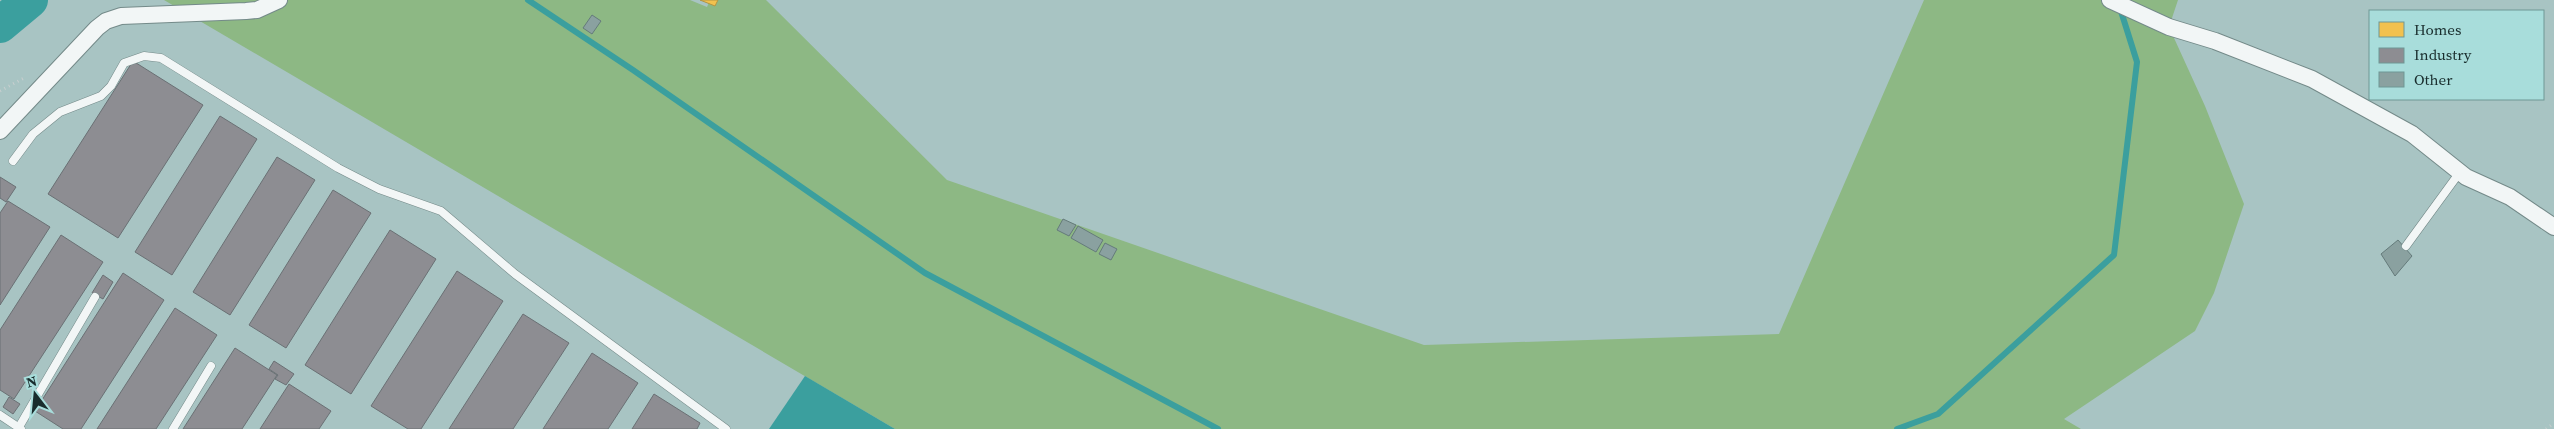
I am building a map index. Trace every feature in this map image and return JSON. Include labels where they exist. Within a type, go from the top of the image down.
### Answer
[{"type":"street","points":[[0,131],[97,28],[106,21],[121,16],[246,12],[262,8],[279,0]]},
{"type":"street","points":[[2110,0],[2169,27],[2215,41],[2312,79],[2412,134],[2460,172],[2510,197],[2554,227]]},
{"type":"lane","points":[[13,160],[33,134],[60,112],[101,96],[111,86],[124,63],[144,56],[161,58],[338,168],[379,189],[440,211],[515,274],[726,429]]},
{"type":"lane","points":[[2406,246],[2460,172]]},
{"type":"lane","points":[[0,415],[20,428],[95,297]]},
{"type":"lane","points":[[174,429],[211,366]]},
{"type":"path","points":[[2546,429],[2554,423]]},
{"type":"green space","points":[[164,0],[690,0],[707,7],[710,0],[766,0],[947,180],[1424,345],[1779,334],[1924,0],[2178,0],[2169,27],[2205,106],[2244,204],[2214,293],[2195,331],[2064,419],[2081,429],[895,429]]},
{"type":"water","points":[[805,376],[895,429],[769,429]]},
{"type":"building: Homes","points":[[700,0],[718,0],[715,6]]},
{"type":"building: Industry","points":[[133,61],[203,105],[118,238],[48,194]]},
{"type":"building: Industry","points":[[220,116],[257,139],[172,275],[135,252]]},
{"type":"building: Industry","points":[[277,157],[315,180],[230,315],[193,292]]},
{"type":"building: Industry","points":[[0,177],[16,187],[6,202],[0,198]]},
{"type":"building: Industry","points":[[333,190],[371,213],[286,348],[249,325]]},
{"type":"building: Industry","points":[[8,201],[50,227],[0,305],[0,213]]},
{"type":"building: Industry","points":[[390,230],[436,259],[351,394],[305,365]]},
{"type":"building: Industry","points":[[61,235],[103,262],[14,399],[0,390],[0,330]]},
{"type":"building: Industry","points":[[457,271],[503,301],[421,429],[408,429],[371,406]]},
{"type":"building: Industry","points":[[123,273],[164,300],[81,429],[63,429],[35,411]]},
{"type":"building: Industry","points":[[103,275],[113,282],[103,299],[92,293]]},
{"type":"building: Industry","points":[[175,308],[217,335],[156,429],[97,429]]},
{"type":"building: Industry","points":[[523,314],[569,343],[513,429],[449,429]]},
{"type":"building: Industry","points":[[235,348],[277,375],[242,429],[183,429]]},
{"type":"building: Industry","points":[[592,353],[638,383],[608,429],[543,429]]},
{"type":"building: Industry","points":[[274,361],[294,374],[286,385],[275,379],[278,375],[269,369]]},
{"type":"building: Industry","points":[[289,384],[331,411],[319,429],[260,429]]},
{"type":"building: Industry","points":[[654,394],[700,423],[697,429],[632,429]]},
{"type":"building: Industry","points":[[9,397],[20,404],[13,414],[3,407]]},
{"type":"building: Other","points":[[592,15],[601,21],[592,34],[583,28]]},
{"type":"building: Other","points":[[1063,219],[1076,225],[1069,236],[1057,230]]},
{"type":"building: Other","points":[[1078,226],[1103,240],[1096,252],[1071,238]]},
{"type":"building: Other","points":[[2398,240],[2412,256],[2395,276],[2381,254]]},
{"type":"building: Other","points":[[1105,243],[1117,249],[1111,260],[1099,254]]},
{"type":"waterway","points":[[0,25],[30,0]]},
{"type":"waterway","points":[[528,0],[633,70],[925,273],[1218,429]]},
{"type":"waterway","points":[[1897,429],[1938,414],[2114,255],[2137,62],[2120,8]]}]
